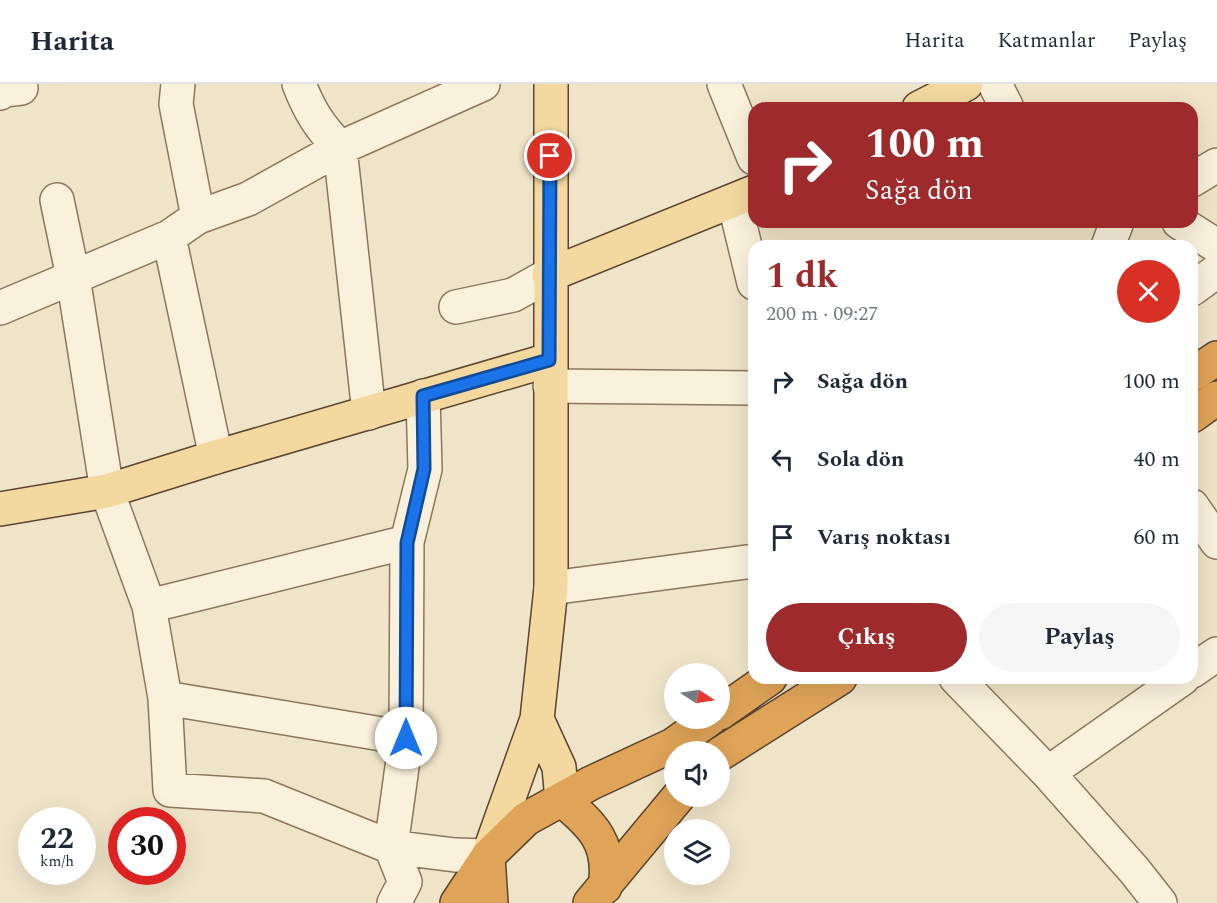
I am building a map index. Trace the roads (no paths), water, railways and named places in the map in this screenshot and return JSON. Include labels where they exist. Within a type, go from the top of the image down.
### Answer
[{"type":"highway","points":[[1198,371],[1217,358]]},
{"type":"highway","points":[[1198,412],[1217,398]]},
{"type":"highway","points":[[730,705],[761,684]]},
{"type":"highway","points":[[730,748],[831,684]]},
{"type":"highway","points":[[457,903],[488,856],[526,819],[591,783],[673,745],[696,729]]},
{"type":"highway","points":[[562,800],[594,829],[604,846],[608,869],[598,895]]},
{"type":"highway","points":[[598,895],[669,807]]},
{"type":"highway","points":[[488,856],[490,903]]},
{"type":"main road","points":[[488,856],[537,719],[550,588],[550,84]]},
{"type":"main road","points":[[931,102],[966,84]]},
{"type":"main road","points":[[549,275],[744,196]]},
{"type":"main road","points":[[0,509],[107,491],[423,396],[549,373]]},
{"type":"main road","points":[[537,719],[558,767],[562,800]]},
{"type":"street","points":[[178,84],[176,105],[198,217]]},
{"type":"street","points":[[299,84],[321,128],[340,148],[369,413]]},
{"type":"street","points":[[0,308],[169,237],[198,217],[248,199],[340,148],[483,84]]},
{"type":"street","points":[[724,84],[748,143]]},
{"type":"street","points":[[995,84],[1004,102]]},
{"type":"street","points":[[1198,176],[1217,165]]},
{"type":"street","points":[[744,196],[749,240]]},
{"type":"street","points":[[57,200],[73,277],[107,491],[149,606],[165,698],[170,790],[264,796],[391,847],[455,855],[488,856]]},
{"type":"street","points":[[1171,228],[1217,246]]},
{"type":"street","points":[[169,237],[216,457]]},
{"type":"street","points":[[1198,285],[1217,271]]},
{"type":"street","points":[[456,307],[513,295],[549,275]]},
{"type":"street","points":[[549,373],[748,388]]},
{"type":"street","points":[[394,903],[405,882],[391,847],[406,738],[407,543],[424,469],[423,396]]},
{"type":"street","points":[[1198,515],[1217,542]]},
{"type":"street","points":[[149,606],[407,543]]},
{"type":"street","points":[[550,588],[748,562]]},
{"type":"street","points":[[1198,667],[1217,654]]},
{"type":"street","points":[[962,684],[1048,773],[1134,870],[1160,903]]},
{"type":"street","points":[[1048,773],[1174,684]]},
{"type":"street","points":[[165,698],[406,738]]}]
